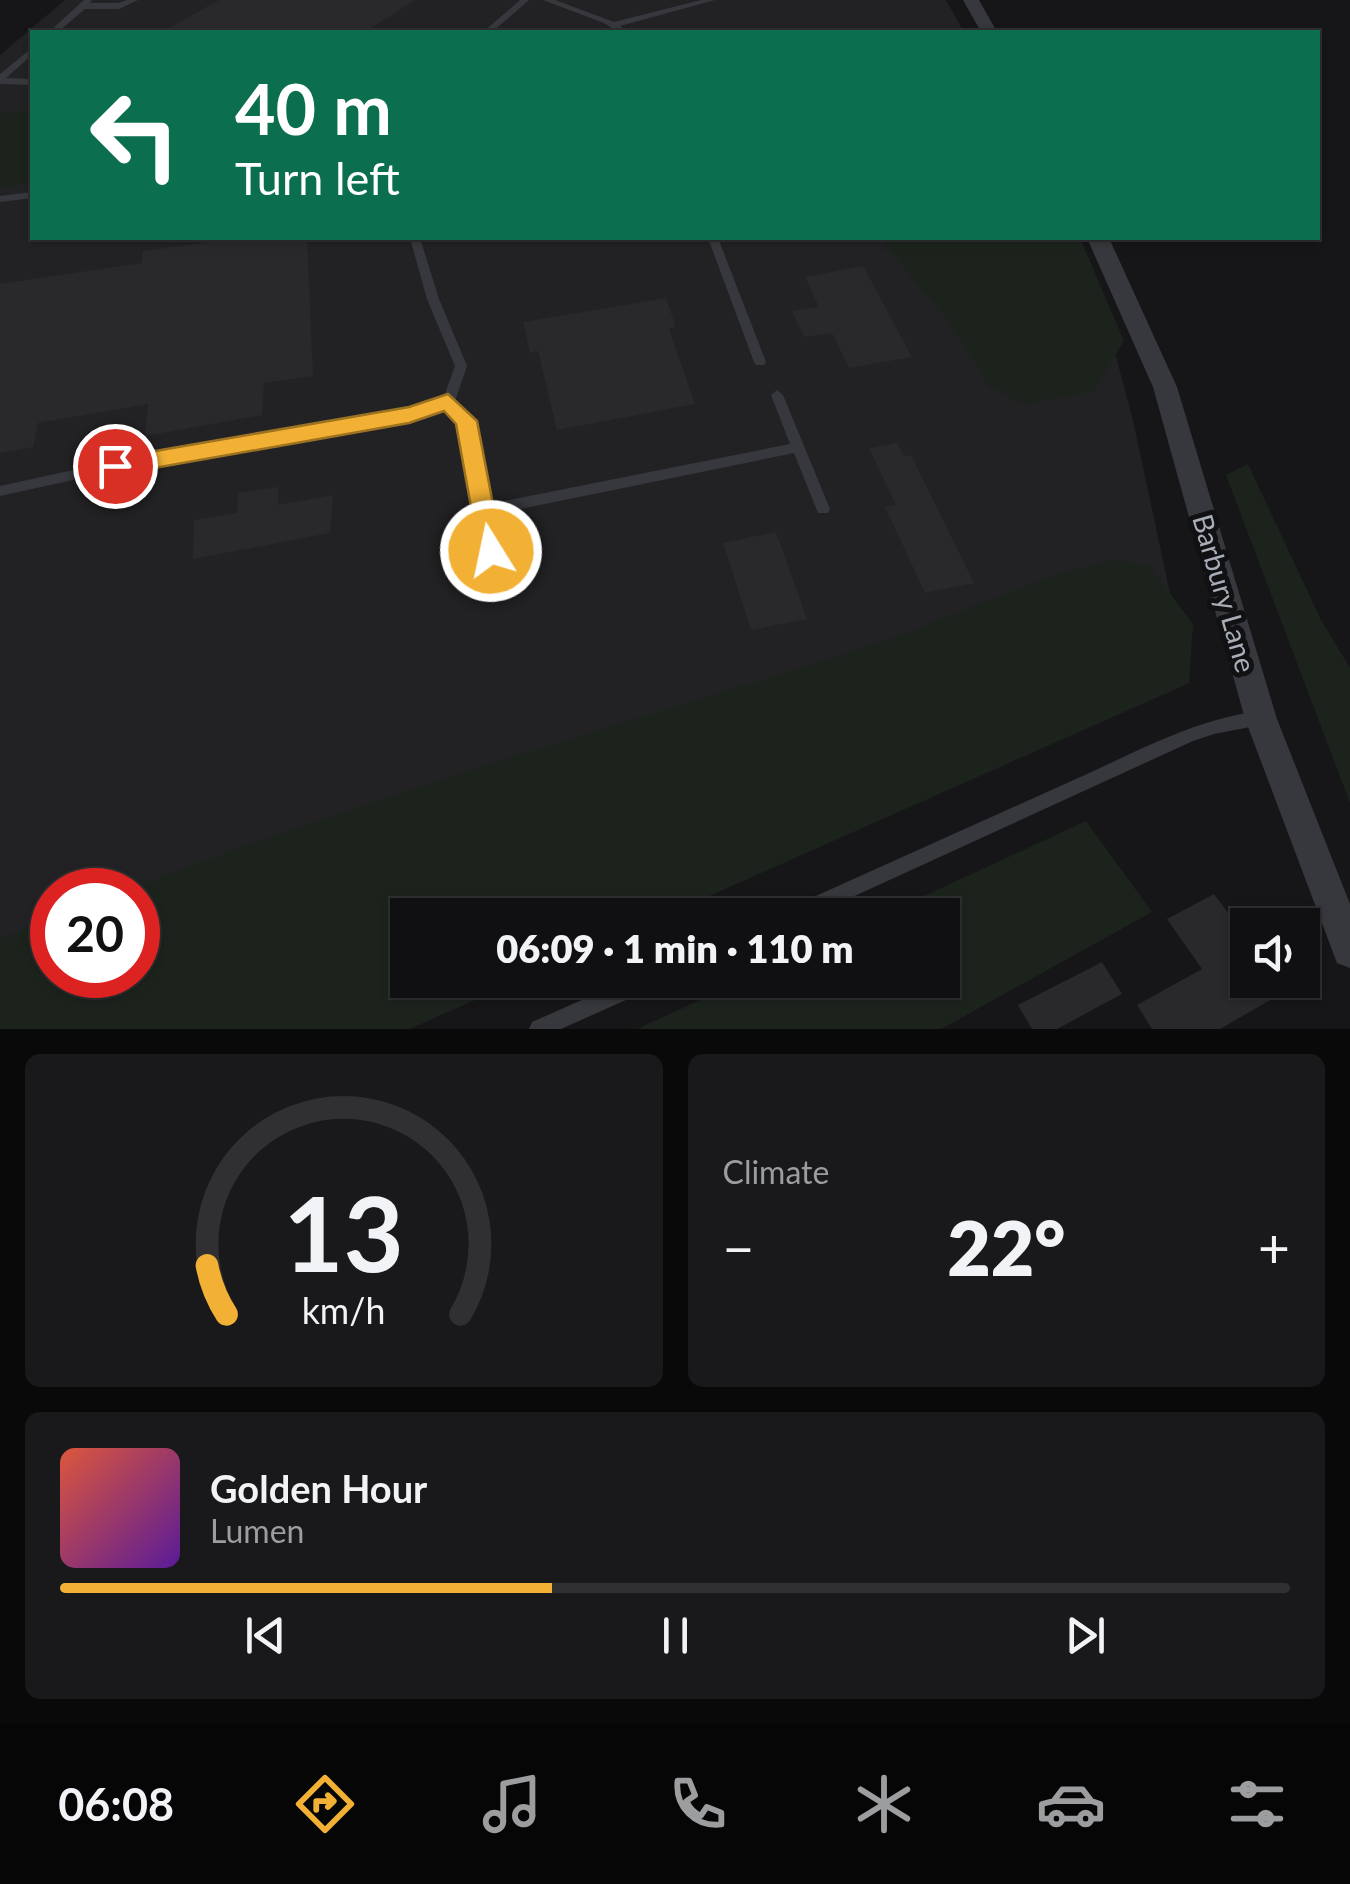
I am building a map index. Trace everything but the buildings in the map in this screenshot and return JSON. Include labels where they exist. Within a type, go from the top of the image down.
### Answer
[{"type":"street","points":[[971,0],[988,30]]},
{"type":"street","name":"Barbury Lane","points":[[1099,240],[1165,387],[1261,719],[1350,950]]},
{"type":"lane","points":[[55,30],[86,3],[119,6],[134,0]]},
{"type":"lane","points":[[489,30],[525,0]]},
{"type":"lane","points":[[547,0],[620,30]]},
{"type":"lane","points":[[612,25],[711,0]]},
{"type":"lane","points":[[0,80],[30,53]]},
{"type":"lane","points":[[0,80],[30,82]]},
{"type":"lane","points":[[0,199],[30,195]]},
{"type":"lane","points":[[416,240],[433,299],[462,366],[448,402]]},
{"type":"lane","points":[[711,240],[760,362]]},
{"type":"lane","points":[[777,395],[824,509]]},
{"type":"lane","points":[[0,491],[151,458],[409,415],[448,402]]},
{"type":"lane","points":[[448,402],[466,421],[491,551]]},
{"type":"lane","points":[[484,510],[798,447]]},
{"type":"lane","points":[[831,898],[1098,778],[1170,740],[1219,722],[1261,719]]},
{"type":"lane","points":[[539,1029],[608,998]]},
{"type":"shaded area","points":[[65,0],[946,0],[963,30],[30,30],[30,240],[1071,240],[1106,319],[1133,420],[1189,683],[704,898],[390,898],[390,998],[479,998],[409,1029],[0,1029],[0,55]]},
{"type":"shaded area","points":[[30,111],[30,183],[0,187],[0,114]]},
{"type":"shaded area","points":[[881,240],[1081,240],[1124,341],[1093,391],[1024,405],[989,386],[951,324]]},
{"type":"shaded area","points":[[1248,464],[1321,620],[1350,668],[1350,803],[1226,475]]},
{"type":"shaded area","points":[[1119,559],[1151,568],[1193,624],[1189,683],[704,898],[390,898],[390,998],[479,998],[409,1029],[0,1029],[0,939],[30,927],[30,998],[160,998],[160,878],[398,794],[888,640],[1085,567]]},
{"type":"shaded area","points":[[1086,821],[1152,912],[941,1029],[637,1029],[704,998],[960,998],[960,898],[920,898]]},
{"type":"route","points":[[115,466],[409,415],[448,402],[466,421],[491,551]]}]
